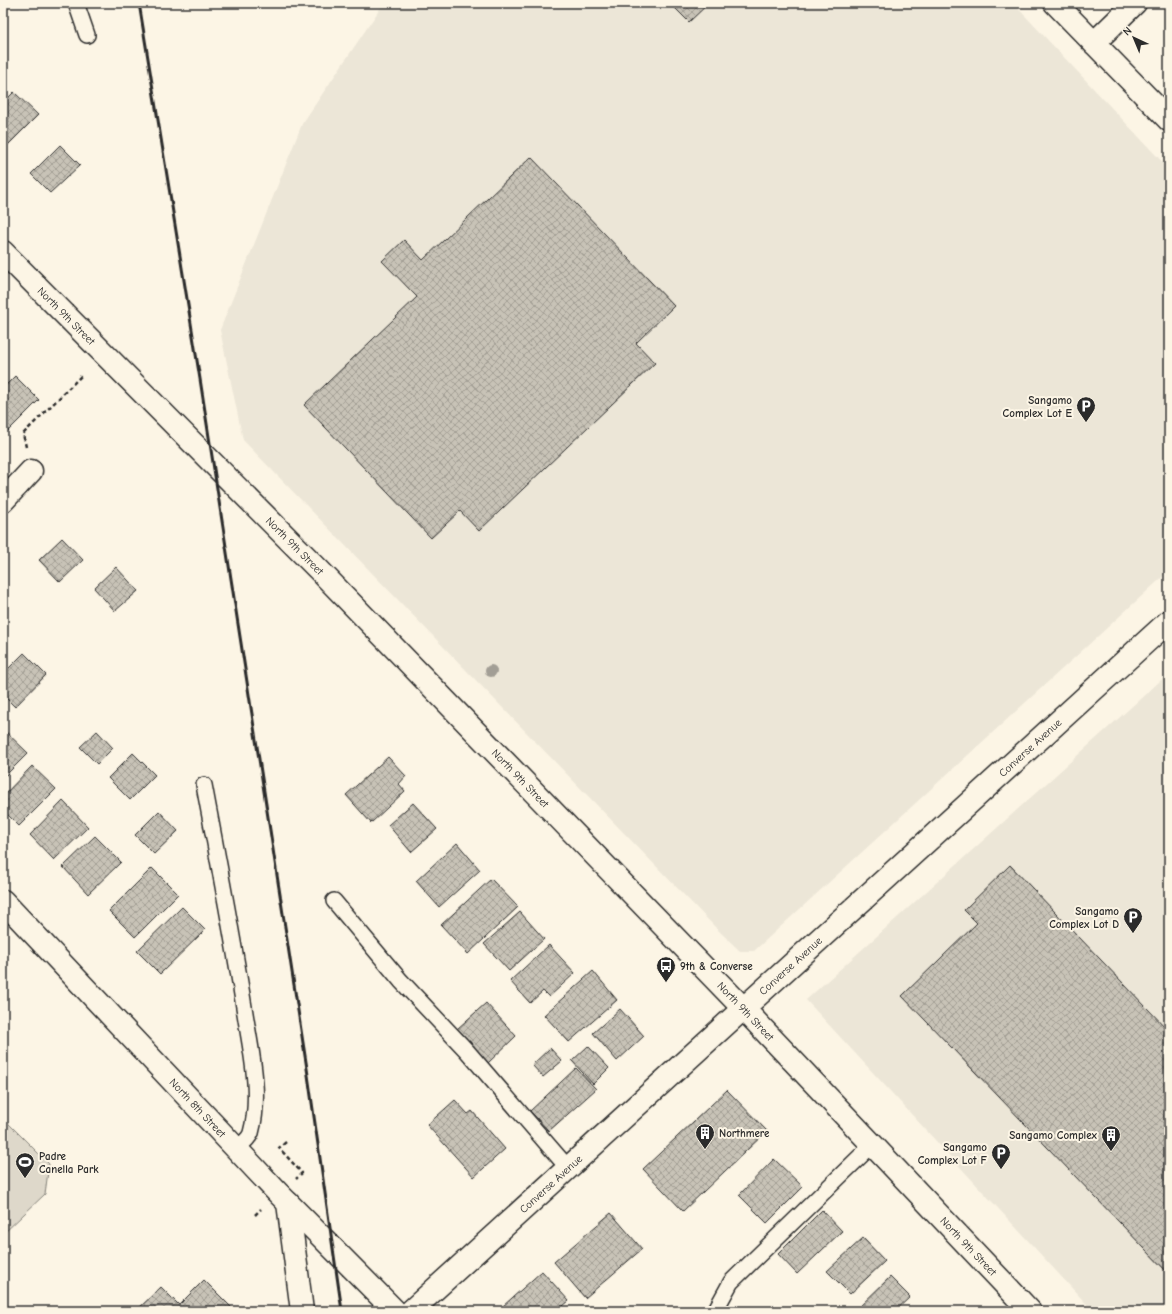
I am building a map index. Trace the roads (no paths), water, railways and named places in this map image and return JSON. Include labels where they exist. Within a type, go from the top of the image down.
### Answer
[{"type":"street","points":[[1055,3],[1169,120]]},
{"type":"street","points":[[1094,43],[1135,3]]},
{"type":"street","name":"North 9th Street","points":[[3,252],[319,570],[743,1008],[1030,1311]]},
{"type":"street","points":[[3,501],[32,471]]},
{"type":"street","name":"Converse Avenue","points":[[411,1311],[1169,621]]},
{"type":"street","name":"North 8th Street","points":[[3,901],[236,1149],[395,1311]]},
{"type":"street","points":[[288,1203],[302,1311]]},
{"type":"lane","points":[[76,3],[87,35]]},
{"type":"lane","points":[[204,785],[232,932],[252,1062],[255,1104],[253,1122],[250,1136],[236,1149]]},
{"type":"lane","points":[[334,901],[401,981],[467,1051],[568,1168]]},
{"type":"lane","points":[[715,1311],[731,1282],[873,1144]]},
{"type":"railway","points":[[139,3],[200,379],[308,1075],[342,1311]]},
{"type":"place","name":"Sangamo Complex Lot E","points":[[1086,423]]},
{"type":"place","name":"Sangamo Complex Lot D","points":[[1133,934]]},
{"type":"place","name":"9th & Converse","points":[[666,983]]},
{"type":"place","name":"Northmere","points":[[705,1150]]},
{"type":"place","name":"Sangamo Complex","points":[[1111,1152]]},
{"type":"place","name":"Sangamo Complex Lot F","points":[[1001,1170]]},
{"type":"place","name":"Padre Canella Park","points":[[25,1179]]}]
